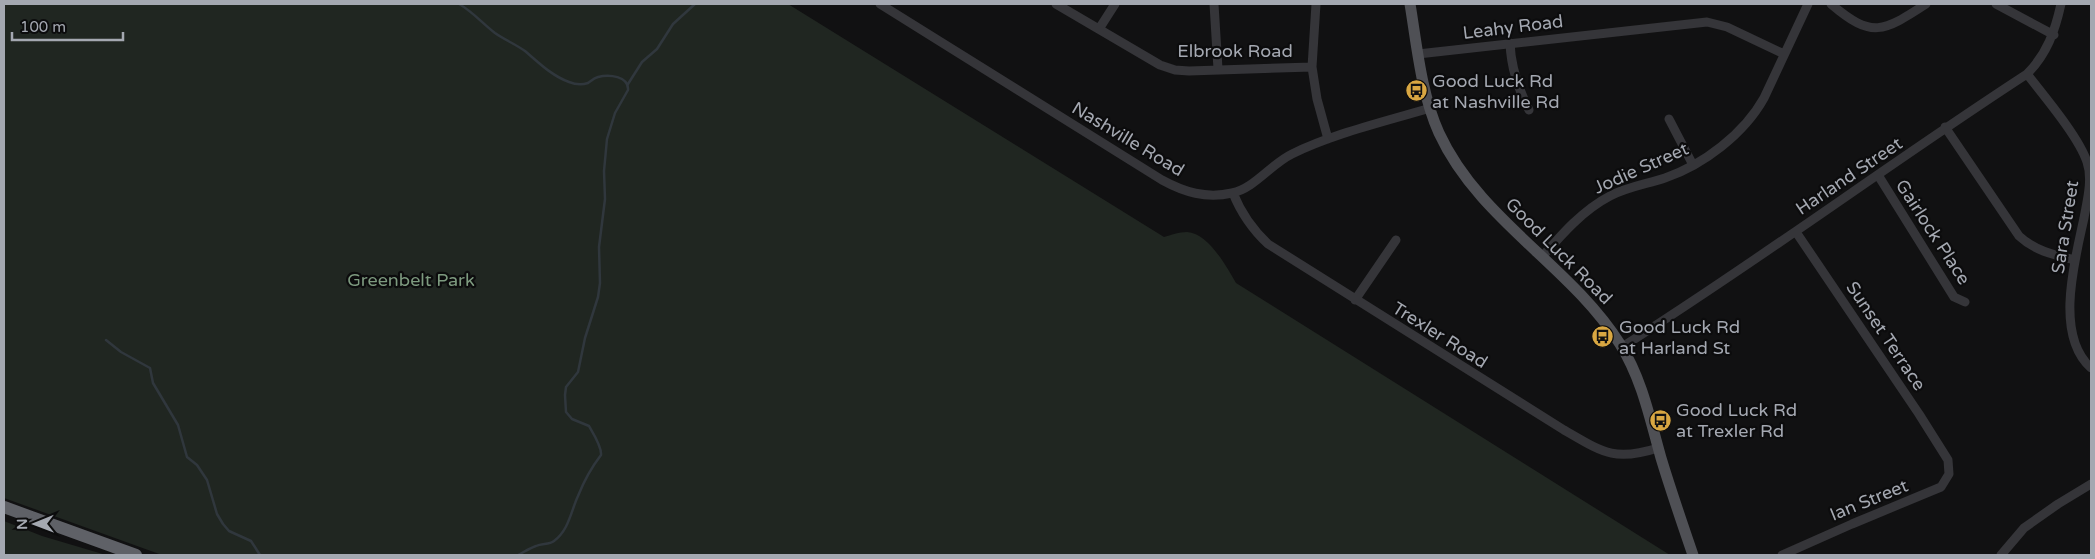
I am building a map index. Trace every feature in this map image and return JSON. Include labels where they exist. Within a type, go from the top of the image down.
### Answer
[{"type":"highway","points":[[4,507],[136,555]]},
{"type":"main road","name":"Good Luck Road","points":[[1410,4],[1418,54],[1430,108],[1443,141],[1467,179],[1498,216],[1602,317],[1622,347],[1644,397],[1658,448],[1693,555]]},
{"type":"street","name":"Nashville Road","points":[[880,4],[1178,189],[1199,195],[1233,193],[1250,184],[1282,159],[1328,139],[1430,108]]},
{"type":"street","name":"Elbrook Road","points":[[1056,4],[1160,65],[1175,70],[1312,66]]},
{"type":"street","points":[[1099,29],[1115,4]]},
{"type":"street","points":[[1214,4],[1218,69]]},
{"type":"street","points":[[1316,4],[1312,66],[1317,99],[1328,139]]},
{"type":"street","name":"Jodie Street","points":[[1542,257],[1571,225],[1604,199],[1693,166],[1726,142],[1750,120],[1764,98],[1808,4]]},
{"type":"street","points":[[1831,4],[1863,26],[1877,28],[1891,24],[1926,4]]},
{"type":"street","points":[[1996,4],[2054,35]]},
{"type":"street","name":"Harland Street","points":[[1622,347],[1796,232],[1945,127],[2027,74],[2036,64],[2054,35],[2062,4]]},
{"type":"street","name":"Leahy Road","points":[[1418,54],[1707,22],[1727,27],[1784,54]]},
{"type":"street","points":[[1510,43],[1514,76],[1518,90],[1529,110]]},
{"type":"street","name":"Sara Street","points":[[2027,74],[2067,127],[2088,162],[2090,175],[2087,201],[2075,260],[2071,296],[2071,325],[2081,356],[2091,368]]},
{"type":"street","points":[[1669,119],[1693,166]]},
{"type":"street","points":[[1945,127],[2019,236],[2030,246],[2038,250],[2075,260]]},
{"type":"street","name":"Gairlock Place","points":[[1878,175],[1954,298],[1965,302]]},
{"type":"street","name":"Trexler Road","points":[[1233,193],[1240,210],[1250,226],[1268,244],[1513,399],[1603,451],[1628,455],[1658,448]]},
{"type":"street","name":"Sunset Terrace","points":[[1796,232],[1948,460]]},
{"type":"street","points":[[1354,300],[1396,240]]},
{"type":"street","name":"Ian Street","points":[[1782,555],[1941,487],[1949,474],[1948,460]]},
{"type":"street","points":[[2001,555],[2024,528],[2091,484]]},
{"type":"green space","name":"Greenbelt Park","points":[[4,4],[788,4],[1164,237],[1187,232],[1202,238],[1216,252],[1236,283],[1670,555],[162,555],[4,498]]},
{"type":"green space","points":[[4,521],[42,536],[106,555],[4,555]]},
{"type":"waterway","points":[[459,4],[495,33],[525,51],[557,76],[578,84],[588,83],[598,77],[613,76],[622,79],[627,85],[628,90],[615,113],[607,139],[604,171],[605,199],[599,247],[600,283],[598,297],[585,338],[578,372],[566,387],[565,395],[566,412],[572,419],[589,426],[599,444],[601,455],[585,480],[569,520],[559,537],[548,544],[538,545],[518,555]]},
{"type":"waterway","points":[[628,84],[642,62],[657,49],[673,24],[695,4]]},
{"type":"waterway","points":[[106,340],[121,352],[150,368],[153,383],[178,425],[187,457],[197,465],[207,480],[217,514],[229,531],[251,541],[260,555]]},
{"type":"place","name":"Good Luck Rd at Nashville Rd","points":[[1416,91]]},
{"type":"place","name":"Good Luck Rd at Harland St","points":[[1603,337]]},
{"type":"place","name":"Good Luck Rd at Trexler Rd","points":[[1660,420]]}]
